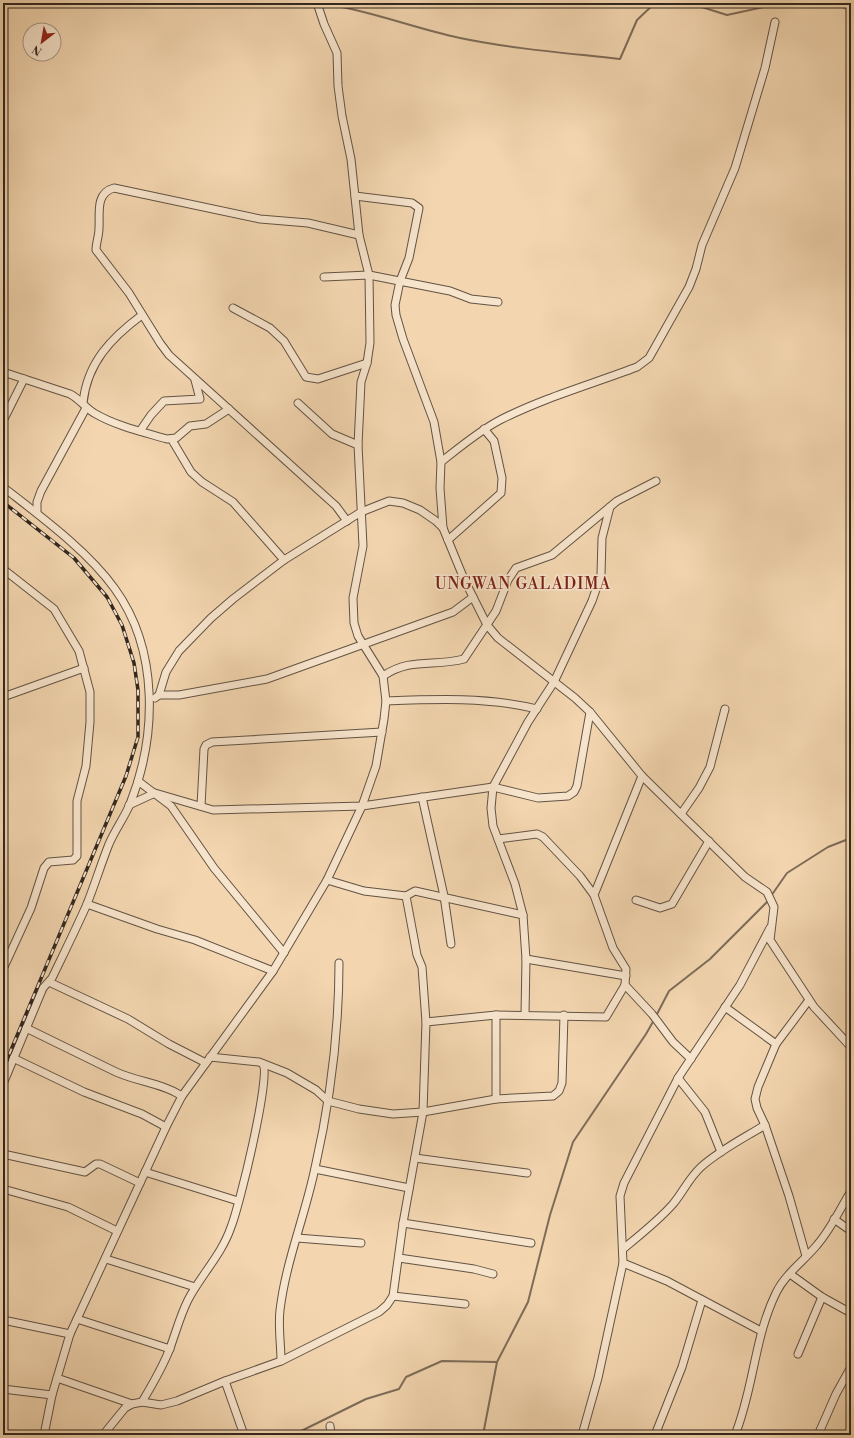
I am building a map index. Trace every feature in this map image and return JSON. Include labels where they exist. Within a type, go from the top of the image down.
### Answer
[{"type":"street","points":[[44,1435],[52,1396],[70,1334],[166,1128],[182,1096],[273,971],[327,880],[362,806],[376,766],[386,701],[383,676],[362,645],[354,623],[353,598],[363,546],[358,445],[361,382],[367,363],[370,343],[369,275],[359,235],[351,159],[340,101],[337,53],[324,24],[317,3]]},
{"type":"street","points":[[441,462],[484,429],[501,419],[637,367],[648,358],[689,287],[696,269],[702,245],[735,168],[765,68],[775,22]]},
{"type":"street","points":[[347,521],[336,506],[169,355],[142,316],[129,293],[96,250],[99,230],[99,203],[101,198],[112,189],[260,219],[308,223],[359,235]]},
{"type":"street","points":[[356,196],[412,203],[419,208],[409,258],[400,281],[395,305],[396,314],[402,339],[434,422],[441,462],[440,488],[443,528],[487,625],[498,638],[590,712],[642,776],[745,877],[767,892],[774,907],[770,940],[809,1000],[851,1047]]},
{"type":"street","points":[[324,277],[369,275],[450,291],[471,299],[498,302]]},
{"type":"street","points":[[233,308],[270,328],[284,341],[306,377],[318,379],[367,363]]},
{"type":"street","points":[[37,513],[37,502],[84,405],[84,390],[92,367],[119,332],[142,316]]},
{"type":"street","points":[[3,372],[70,394],[84,405],[112,422],[172,440],[191,472],[202,482],[220,492],[233,502],[284,560]]},
{"type":"street","points":[[140,431],[151,415],[164,401],[200,398],[194,378]]},
{"type":"street","points":[[3,422],[24,379]]},
{"type":"street","points":[[298,403],[332,434],[358,445]]},
{"type":"street","points":[[172,440],[190,426],[206,424],[229,410]]},
{"type":"street","points":[[448,540],[501,493],[502,478],[494,441],[484,429]]},
{"type":"street","points":[[383,676],[394,668],[407,664],[464,659],[496,611],[508,580],[516,568],[552,555],[610,507],[635,491],[656,481]]},
{"type":"street","points":[[3,487],[37,513],[80,551],[115,589],[134,623],[146,666],[150,701],[148,733],[138,781],[129,805],[110,844],[87,904],[49,982],[43,988],[3,1084]]},
{"type":"street","points":[[150,701],[158,695],[166,672],[179,651],[233,599],[284,560],[361,512],[389,501],[420,510],[436,520],[443,528]]},
{"type":"street","points":[[525,1015],[526,959],[523,915],[515,884],[493,826],[491,808],[493,787],[528,722],[554,682],[589,608],[601,576],[602,538],[610,507]]},
{"type":"street","points":[[3,569],[54,609],[79,651],[90,692],[90,722],[86,766],[77,801],[77,856],[73,860],[49,862],[44,868],[31,908],[3,969]]},
{"type":"street","points":[[158,695],[179,695],[267,679],[453,612],[473,597]]},
{"type":"street","points":[[3,697],[84,668]]},
{"type":"street","points":[[386,701],[442,699],[481,701],[513,703],[537,709]]},
{"type":"street","points":[[681,814],[699,788],[710,767],[725,709]]},
{"type":"street","points":[[129,805],[155,793],[213,810],[362,806],[493,787],[538,798],[568,796],[574,792],[577,786],[590,712]]},
{"type":"street","points":[[200,806],[204,749],[206,745],[212,742],[382,732]]},
{"type":"street","points":[[594,895],[642,776]]},
{"type":"street","points":[[138,781],[171,806],[214,868],[284,953]]},
{"type":"street","points":[[422,797],[444,896],[451,944]]},
{"type":"street","points":[[426,1022],[496,1015],[564,1015],[606,1017],[625,985],[626,969],[613,948],[594,895],[580,876],[543,837],[537,834],[498,839]]},
{"type":"street","points":[[636,900],[660,908],[672,904],[709,841]]},
{"type":"street","points":[[327,880],[364,891],[406,896],[415,891],[444,896],[523,915]]},
{"type":"street","points":[[108,1433],[125,1408],[132,1404],[142,1402],[162,1405],[177,1401],[225,1381],[281,1361],[379,1312],[387,1305],[393,1296],[403,1223],[424,1112],[426,1022],[422,967],[417,955],[406,896]]},
{"type":"street","points":[[87,904],[157,929],[195,940],[273,971]]},
{"type":"street","points":[[582,1435],[598,1378],[623,1263],[620,1196],[624,1183],[678,1078],[740,985],[771,926]]},
{"type":"street","points":[[526,959],[626,976]]},
{"type":"street","points":[[281,1361],[280,1312],[286,1273],[315,1169],[328,1101],[339,999],[339,963]]},
{"type":"street","points":[[49,982],[128,1019],[208,1060],[263,1064],[287,1073],[316,1090],[328,1101],[359,1109],[393,1114],[424,1112],[496,1099],[553,1096],[559,1092],[562,1083],[564,1015]]},
{"type":"street","points":[[625,985],[652,1014],[673,1042],[691,1059]]},
{"type":"street","points":[[806,1256],[789,1196],[755,1099],[758,1087],[776,1044],[809,1000]]},
{"type":"street","points":[[725,1007],[776,1044]]},
{"type":"street","points":[[496,1015],[496,1099]]},
{"type":"street","points":[[26,1028],[122,1075],[173,1090],[182,1096]]},
{"type":"street","points":[[13,1058],[84,1092],[142,1114],[166,1128]]},
{"type":"street","points":[[142,1402],[170,1349],[179,1316],[195,1287],[223,1246],[232,1226],[264,1084],[265,1067],[263,1064]]},
{"type":"street","points":[[678,1078],[705,1112],[721,1152]]},
{"type":"street","points":[[623,1249],[658,1220],[701,1168],[721,1152],[765,1125]]},
{"type":"street","points":[[3,1154],[85,1172],[96,1164],[100,1164],[140,1183]]},
{"type":"street","points":[[415,1158],[527,1173]]},
{"type":"street","points":[[315,1169],[409,1188]]},
{"type":"street","points":[[145,1172],[238,1202]]},
{"type":"street","points":[[3,1189],[68,1207],[118,1231]]},
{"type":"street","points":[[735,1435],[743,1413],[753,1376],[761,1331],[777,1291],[790,1274],[817,1245],[850,1193]]},
{"type":"street","points":[[834,1219],[851,1231]]},
{"type":"street","points":[[403,1223],[531,1243]]},
{"type":"street","points":[[297,1238],[361,1243]]},
{"type":"street","points":[[399,1258],[474,1268],[493,1274]]},
{"type":"street","points":[[106,1259],[195,1287]]},
{"type":"street","points":[[623,1263],[667,1281],[761,1331]]},
{"type":"street","points":[[790,1274],[822,1298],[851,1313]]},
{"type":"street","points":[[393,1296],[465,1304]]},
{"type":"street","points":[[798,1354],[822,1298]]},
{"type":"street","points":[[655,1435],[682,1368],[702,1300]]},
{"type":"street","points":[[77,1319],[170,1349]]},
{"type":"street","points":[[3,1320],[70,1334]]},
{"type":"street","points":[[818,1435],[836,1394],[851,1367]]},
{"type":"street","points":[[57,1378],[132,1404]]},
{"type":"street","points":[[225,1381],[244,1435]]},
{"type":"street","points":[[3,1389],[52,1396]]},
{"type":"street","points":[[330,1426],[331,1435]]},
{"type":"waterway","points":[[321,3],[356,10],[443,34],[480,42],[620,59],[637,20],[655,3]]},
{"type":"waterway","points":[[689,3],[727,15],[783,3]]},
{"type":"waterway","points":[[845,3],[851,5]]},
{"type":"waterway","points":[[771,896],[787,873],[828,847],[851,838]]},
{"type":"waterway","points":[[656,1016],[669,991],[710,959],[769,900]]},
{"type":"waterway","points":[[483,1435],[497,1362],[528,1302],[550,1215],[573,1142],[654,1020]]},
{"type":"waterway","points":[[293,1435],[366,1399],[399,1389],[406,1377],[442,1361],[497,1362]]},
{"type":"railway","points":[[3,502],[74,558],[107,597],[122,625],[134,663],[138,690],[138,737],[126,776],[3,1069]]},
{"type":"district","name":"UNGWAN GALADIMA","points":[[523,584]]}]
